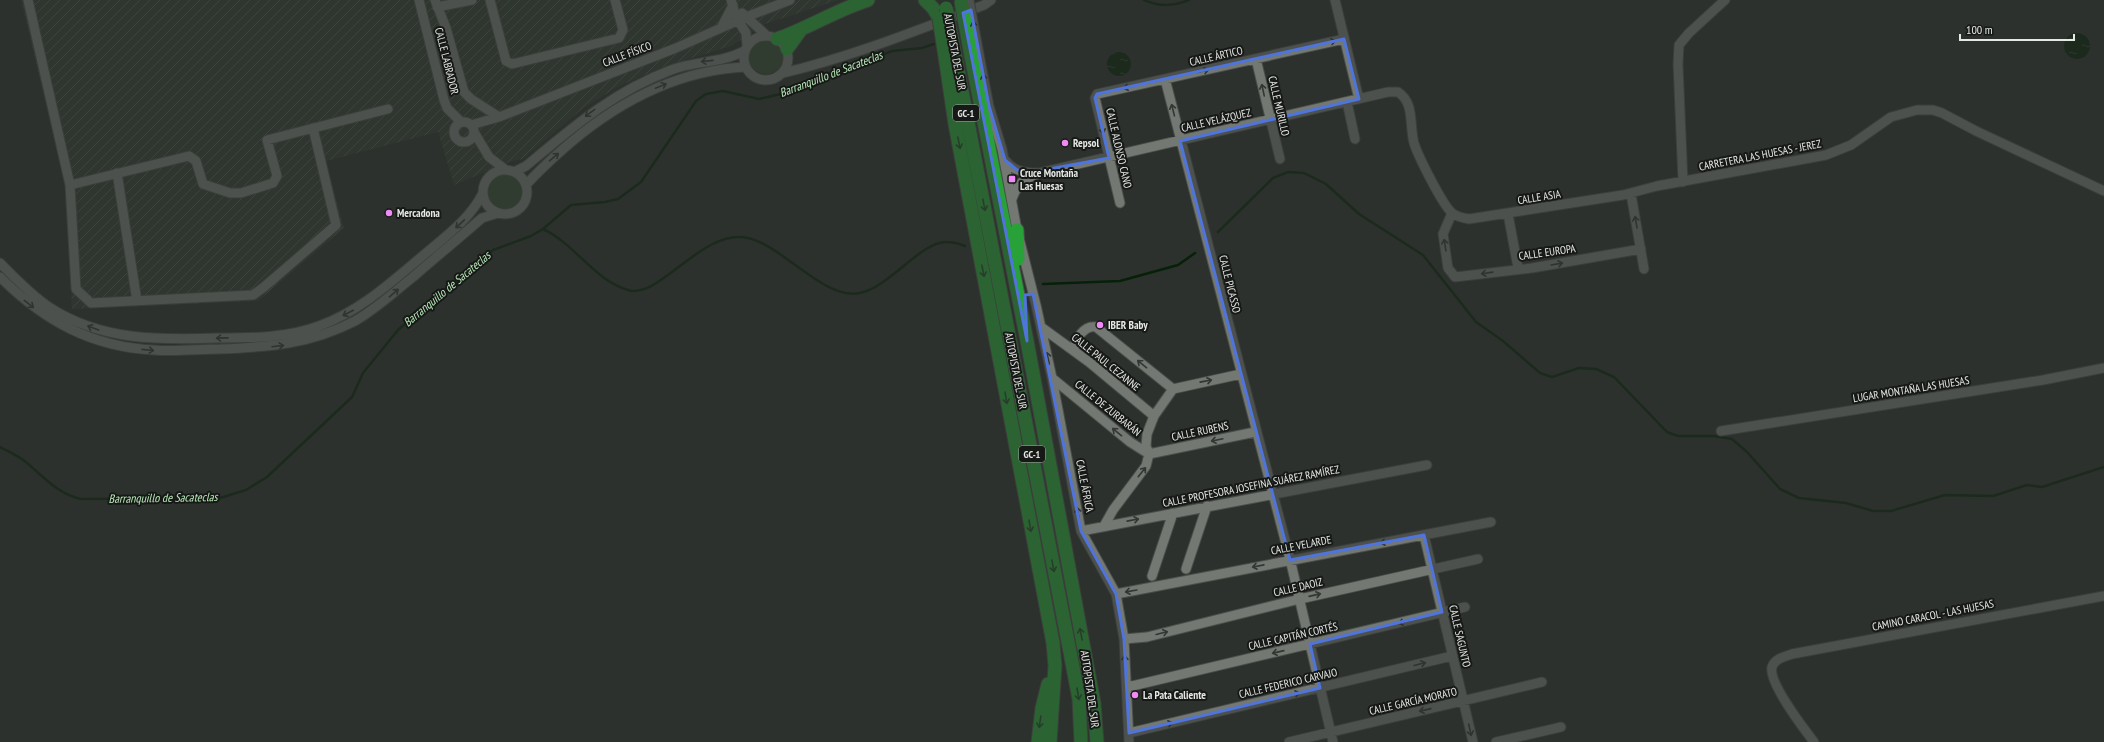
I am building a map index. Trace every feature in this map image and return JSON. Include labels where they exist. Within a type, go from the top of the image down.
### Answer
[{"type":"highway","points":[[772,37],[800,31],[837,10],[868,0]]},
{"type":"highway","points":[[925,0],[933,8],[942,10]]},
{"type":"highway","name":"AUTOPISTA DEL SUR","points":[[935,0],[942,10],[951,62],[1079,699],[1081,742]]},
{"type":"highway","name":"AUTOPISTA DEL SUR","points":[[963,0],[975,55],[1026,341],[1094,702],[1097,742]]},
{"type":"highway","points":[[788,53],[800,31]]},
{"type":"highway","points":[[951,62],[955,124],[1053,643],[1055,666],[1050,742]]},
{"type":"highway","points":[[989,106],[1018,259],[1025,310],[1026,341]]},
{"type":"highway","points":[[1017,230],[1018,259]]},
{"type":"highway","points":[[1038,742],[1042,708],[1051,674],[1053,643]]},
{"type":"street","points":[[28,0],[70,185],[76,289],[91,303],[253,294],[264,287],[336,225],[313,128]]},
{"type":"street","name":"CALLE LABRADOR","points":[[418,0],[444,100],[447,108],[461,122]]},
{"type":"street","points":[[472,0],[436,4],[446,28],[464,92],[471,99],[499,117]]},
{"type":"street","points":[[490,0],[506,61],[512,64],[620,38],[623,30],[616,0]]},
{"type":"street","name":"CALLE FÍSICO","points":[[473,128],[676,48],[790,0]]},
{"type":"street","points":[[732,2],[742,19],[746,33],[746,68],[750,74],[763,80],[770,80],[783,73],[815,65],[931,25],[984,5],[991,0]]},
{"type":"street","points":[[1335,0],[1359,100]]},
{"type":"street","points":[[1683,182],[1678,64],[1679,46],[1689,33],[1725,0]]},
{"type":"street","points":[[721,28],[732,2]]},
{"type":"street","points":[[742,19],[772,37],[801,64],[815,65]]},
{"type":"street","name":"CALLE ÁRTICO","points":[[1095,98],[1097,94],[1256,59],[1343,36]]},
{"type":"street","points":[[487,180],[496,172],[510,171],[526,166],[586,116],[638,83],[698,62],[733,57],[746,49],[754,38],[772,37]]},
{"type":"street","points":[[783,73],[788,53]]},
{"type":"street","name":"CALLE ÁFRICA","points":[[975,55],[997,129],[1017,230],[1041,326],[1081,531],[1116,594],[1124,639],[1129,737]]},
{"type":"street","name":"CALLE MURILLO","points":[[1256,59],[1280,159]]},
{"type":"street","points":[[526,185],[540,168],[592,125],[643,93],[702,72],[746,68]]},
{"type":"street","name":"CALLE PICASSO","points":[[1165,79],[1300,599],[1333,742]]},
{"type":"street","name":"CALLE VELÁZQUEZ","points":[[1012,199],[1016,187],[1023,180],[1039,173],[1359,100],[1388,92],[1398,92],[1408,101],[1417,152],[1445,205],[1452,213]]},
{"type":"street","name":"CALLE ALONSO CANO","points":[[1095,98],[1120,203]]},
{"type":"street","points":[[1347,102],[1355,139]]},
{"type":"street","points":[[70,185],[188,156],[196,161],[203,184],[230,193],[241,193],[273,183],[277,176],[267,140],[388,109]]},
{"type":"street","name":"CARRETERA LAS HUESAS - JEREZ","points":[[1632,194],[1657,186],[1826,155],[1851,146],[1890,117],[1926,109],[1942,113],[1976,131],[2104,191]]},
{"type":"street","points":[[0,278],[17,294],[44,315],[78,333],[123,347],[155,350],[263,348],[295,344],[327,334],[356,320],[383,302],[482,218],[498,213],[512,213],[523,205],[527,199],[526,185],[522,177],[489,157],[473,128],[466,122],[461,122],[454,128],[454,135],[460,142],[467,142],[484,148]]},
{"type":"street","points":[[467,142],[472,138],[473,128]]},
{"type":"street","points":[[0,263],[49,307],[76,322],[120,335],[157,340],[261,338],[289,334],[319,326],[350,312],[375,296],[460,224],[476,208],[483,193],[489,168],[489,157]]},
{"type":"street","name":"CALLE VELÁZQUEZ","points":[[1004,160],[1017,170],[1039,173]]},
{"type":"street","points":[[117,173],[137,301]]},
{"type":"street","points":[[483,193],[485,201],[490,208],[498,213]]},
{"type":"street","points":[[1632,194],[1644,269]]},
{"type":"street","name":"CALLE ASIA","points":[[1452,213],[1469,219],[1632,194]]},
{"type":"street","name":"CALLE EUROPA","points":[[1452,213],[1443,234],[1448,268],[1455,277],[1518,268],[1532,268],[1641,250]]},
{"type":"street","points":[[1508,214],[1518,268]]},
{"type":"street","name":"CALLE PAUL CEZANNE","points":[[1041,326],[1074,350],[1154,416]]},
{"type":"street","points":[[1060,340],[1067,341],[1077,338],[1091,326],[1096,327],[1173,389]]},
{"type":"street","points":[[1074,350],[1077,338]]},
{"type":"street","name":"LUGAR MONTAÑA LAS HUESAS","points":[[1721,431],[2027,382],[2104,368]]},
{"type":"street","points":[[1104,526],[1113,510],[1146,466],[1149,454],[1146,446],[1147,434],[1154,416],[1173,389],[1241,374]]},
{"type":"street","name":"CALLE DE ZURBARÁN","points":[[1052,378],[1130,442],[1149,454]]},
{"type":"street","name":"CALLE RUBENS","points":[[1149,454],[1256,432]]},
{"type":"street","name":"CALLE PROFESORA JOSEFINA SUÁREZ RAMÍREZ","points":[[1081,531],[1426,465]]},
{"type":"street","points":[[1186,569],[1207,506]]},
{"type":"street","points":[[1152,576],[1173,513]]},
{"type":"street","name":"CALLE VELARDE","points":[[1116,594],[1491,522]]},
{"type":"street","name":"CALLE SAGUNTO","points":[[1424,535],[1472,742]]},
{"type":"street","name":"CALLE DAOIZ","points":[[1124,639],[1147,637],[1300,599],[1478,559]]},
{"type":"street","name":"CAMINO CARACOL - LAS HUESAS","points":[[1814,742],[1790,711],[1773,675],[1772,668],[1775,661],[1792,654],[2104,596]]},
{"type":"street","name":"CALLE CAPITÁN CORTÉS","points":[[1127,685],[1132,686],[1466,607]]},
{"type":"street","name":"CALLE FEDERICO CARVAJO","points":[[1129,737],[1452,656]]},
{"type":"street","name":"CALLE GARCÍA MORATO","points":[[1290,742],[1542,682]]},
{"type":"street","points":[[1496,742],[1561,727]]},
{"type":"highlighted area","points":[[971,10],[989,106],[1005,160],[1017,170],[1028,173],[1109,158],[1095,98],[1097,94],[1344,39],[1359,99],[1180,141],[1290,560],[1424,535],[1442,612],[1310,644],[1320,688],[1129,733],[1124,639],[1116,594],[1081,531],[1033,294],[1025,295],[1027,341],[963,13]]},
{"type":"shaded area","points":[[21,0],[838,0],[765,24],[731,46],[663,67],[619,86],[582,109],[523,159],[509,162],[454,185],[438,132],[326,161],[344,228],[258,301],[72,309],[66,189]]},
{"type":"shaded area","points":[[763,40],[769,40],[778,45],[782,51],[782,63],[778,69],[769,74],[763,74],[754,69],[749,60],[749,54],[754,45]]},
{"type":"shaded area","points":[[502,175],[508,175],[517,180],[521,186],[521,198],[517,204],[508,209],[502,209],[493,204],[488,195],[488,189],[493,180]]},
{"type":"water","points":[[2077,33],[2086,37],[2090,46],[2086,55],[2077,59],[2068,55],[2064,46],[2068,37]]},
{"type":"water","points":[[1119,52],[1127,56],[1131,64],[1127,72],[1119,76],[1111,72],[1107,64],[1111,56]]},
{"type":"waterway","name":"Barranquillo de Sacateclas","points":[[1144,0],[1161,5],[1177,4],[1189,0]]},
{"type":"waterway","name":"Barranquillo de Sacateclas","points":[[0,447],[17,456],[46,480],[65,493],[81,499],[220,498],[246,490],[267,477],[352,397],[363,373],[398,330],[427,305],[448,291],[493,250],[531,236],[543,229],[571,205],[605,202],[618,199],[641,182],[696,101],[706,94],[723,91],[759,99],[785,93],[892,51],[922,48],[934,44]]},
{"type":"waterway","points":[[1218,232],[1273,178],[1288,172],[1304,173],[1326,184],[1359,214],[1423,255],[1476,322],[1503,341],[1540,373],[1552,377],[1579,368],[1596,369],[1614,377],[1667,432],[1678,436],[1714,436],[1732,439],[1747,452],[1780,489],[1799,498],[1846,503],[1873,511],[1891,511],[1945,495],[1993,496],[2027,485],[2042,487],[2104,467]]},
{"type":"waterway","points":[[543,229],[565,243],[605,278],[628,290],[640,290],[654,285],[699,252],[715,243],[731,237],[748,238],[761,243],[818,281],[833,289],[847,293],[860,293],[871,289],[894,274],[916,256],[937,244],[949,242],[965,246]]},
{"type":"waterway","points":[[1043,284],[1120,281],[1178,265],[1195,253]]},
{"type":"place","name":"Repsol","points":[[1065,143]]},
{"type":"place","name":"Cruce Montaña Las Huesas","points":[[1012,179]]},
{"type":"place","name":"Mercadona","points":[[389,213]]},
{"type":"place","name":"IBER Baby","points":[[1100,325]]},
{"type":"place","name":"La Pata Caliente","points":[[1135,695]]}]
